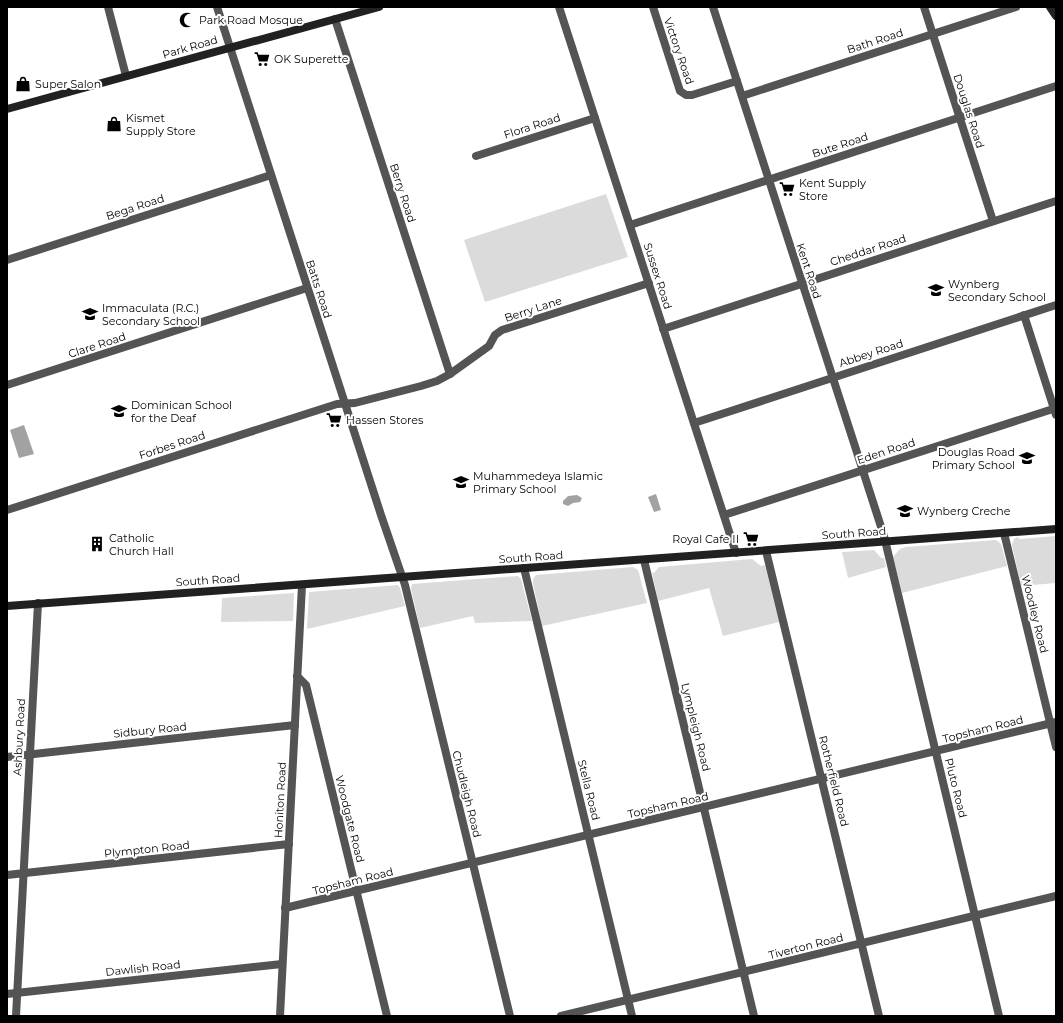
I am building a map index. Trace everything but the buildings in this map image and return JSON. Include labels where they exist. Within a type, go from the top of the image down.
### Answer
[{"type":"street","points":[[108,7],[126,76]]},
{"type":"street","name":"Batts Road","points":[[217,7],[402,577]]},
{"type":"street","name":"Park Road","points":[[7,108],[379,7]]},
{"type":"street","name":"Sussex Road","points":[[559,7],[736,553]]},
{"type":"street","name":"Victory Road","points":[[653,7],[680,91],[686,95],[692,95],[737,81]]},
{"type":"street","name":"Kent Road","points":[[713,7],[885,542]]},
{"type":"street","name":"Douglas Road","points":[[924,7],[993,221]]},
{"type":"street","name":"Bath Road","points":[[742,96],[1016,7]]},
{"type":"street","points":[[1050,7],[1056,16]]},
{"type":"street","name":"Berry Road","points":[[335,19],[450,374]]},
{"type":"street","name":"Bute Road","points":[[630,225],[1056,86]]},
{"type":"street","name":"Flora Road","points":[[476,156],[595,118]]},
{"type":"street","name":"Bega Road","points":[[7,260],[271,175]]},
{"type":"street","name":"Cheddar Road","points":[[664,329],[1056,201]]},
{"type":"street","name":"Berry Lane","points":[[345,404],[355,403],[437,381],[450,374],[488,346],[495,335],[502,330],[649,283]]},
{"type":"street","name":"Clare Road","points":[[7,385],[307,288]]},
{"type":"street","name":"Abbey Road","points":[[694,423],[1056,305]]},
{"type":"street","points":[[1024,315],[1055,410]]},
{"type":"street","name":"Forbes Road","points":[[7,510],[337,404],[345,404]]},
{"type":"street","name":"Eden Road","points":[[724,515],[1055,410]]},
{"type":"street","name":"South Road","points":[[7,606],[1056,529]]},
{"type":"street","name":"Woodley Road","points":[[1004,533],[1053,723],[1056,747]]},
{"type":"street","name":"Pluto Road","points":[[885,542],[999,1016]]},
{"type":"street","name":"Rotherfield Road","points":[[766,551],[879,1016]]},
{"type":"street","name":"Lympleigh Road","points":[[644,560],[754,1016]]},
{"type":"street","name":"Stella Road","points":[[524,568],[632,1016]]},
{"type":"street","name":"Chudleigh Road","points":[[402,577],[510,1016]]},
{"type":"street","name":"Honiton Road","points":[[280,1016],[302,585]]},
{"type":"street","name":"Ashbury Road","points":[[16,1016],[38,603]]},
{"type":"street","name":"Woodgate Road","points":[[297,676],[306,685],[387,1016]]},
{"type":"street","name":"Topsham Road","points":[[285,908],[1053,723]]},
{"type":"street","name":"Sidbury Road","points":[[7,757],[295,725]]},
{"type":"street","name":"Plympton Road","points":[[7,876],[288,844]]},
{"type":"street","name":"Tiverton Road","points":[[561,1016],[1056,896]]},
{"type":"street","name":"Dawlish Road","points":[[7,994],[282,964]]},
{"type":"shaded area","points":[[606,194],[628,257],[485,302],[464,240]]},
{"type":"shaded area","points":[[24,425],[34,454],[19,458],[10,430]]},
{"type":"shaded area","points":[[656,494],[661,510],[654,512],[648,497]]},
{"type":"shaded area","points":[[577,495],[582,498],[580,502],[573,503],[568,506],[563,504],[563,501],[568,496]]},
{"type":"shaded area","points":[[1056,536],[1056,583],[1021,586],[1012,545],[1014,539],[1017,537],[1020,539]]},
{"type":"shaded area","points":[[996,540],[1001,544],[1007,566],[902,593],[893,557],[900,549],[906,547]]},
{"type":"shaded area","points":[[874,550],[881,558],[884,558],[886,567],[848,578],[842,552]]},
{"type":"shaded area","points":[[752,559],[761,566],[765,565],[779,622],[723,636],[709,588],[658,601],[652,572],[654,573],[659,567]]},
{"type":"shaded area","points":[[633,567],[638,570],[647,603],[542,626],[533,583],[533,579],[536,575]]},
{"type":"shaded area","points":[[518,576],[521,579],[532,621],[475,623],[473,616],[420,628],[411,589],[412,584]]},
{"type":"shaded area","points":[[398,585],[405,606],[307,629],[309,592]]},
{"type":"shaded area","points":[[294,593],[293,621],[221,622],[222,598]]},
{"type":"place","name":"Park Road Mosque","points":[[187,20]]},
{"type":"place","name":"OK Superette","points":[[262,59]]},
{"type":"place","name":"Super Salon","points":[[23,84]]},
{"type":"place","name":"Kismet Supply Store","points":[[114,124]]},
{"type":"place","name":"Kent Supply Store","points":[[787,189]]},
{"type":"place","name":"Wynberg Secondary School","points":[[936,290]]},
{"type":"place","name":"Immaculata (R.C.) Secondary School","points":[[90,314]]},
{"type":"place","name":"Dominican School for the Deaf","points":[[119,411]]},
{"type":"place","name":"Hassen Stores","points":[[334,420]]},
{"type":"place","name":"Douglas Road Primary School","points":[[1027,458]]},
{"type":"place","name":"Muhammedeya Islamic Primary School","points":[[461,482]]},
{"type":"place","name":"Wynberg Creche","points":[[905,511]]},
{"type":"place","name":"Royal Cafe II","points":[[751,539]]},
{"type":"place","name":"Catholic Church Hall","points":[[97,544]]}]
